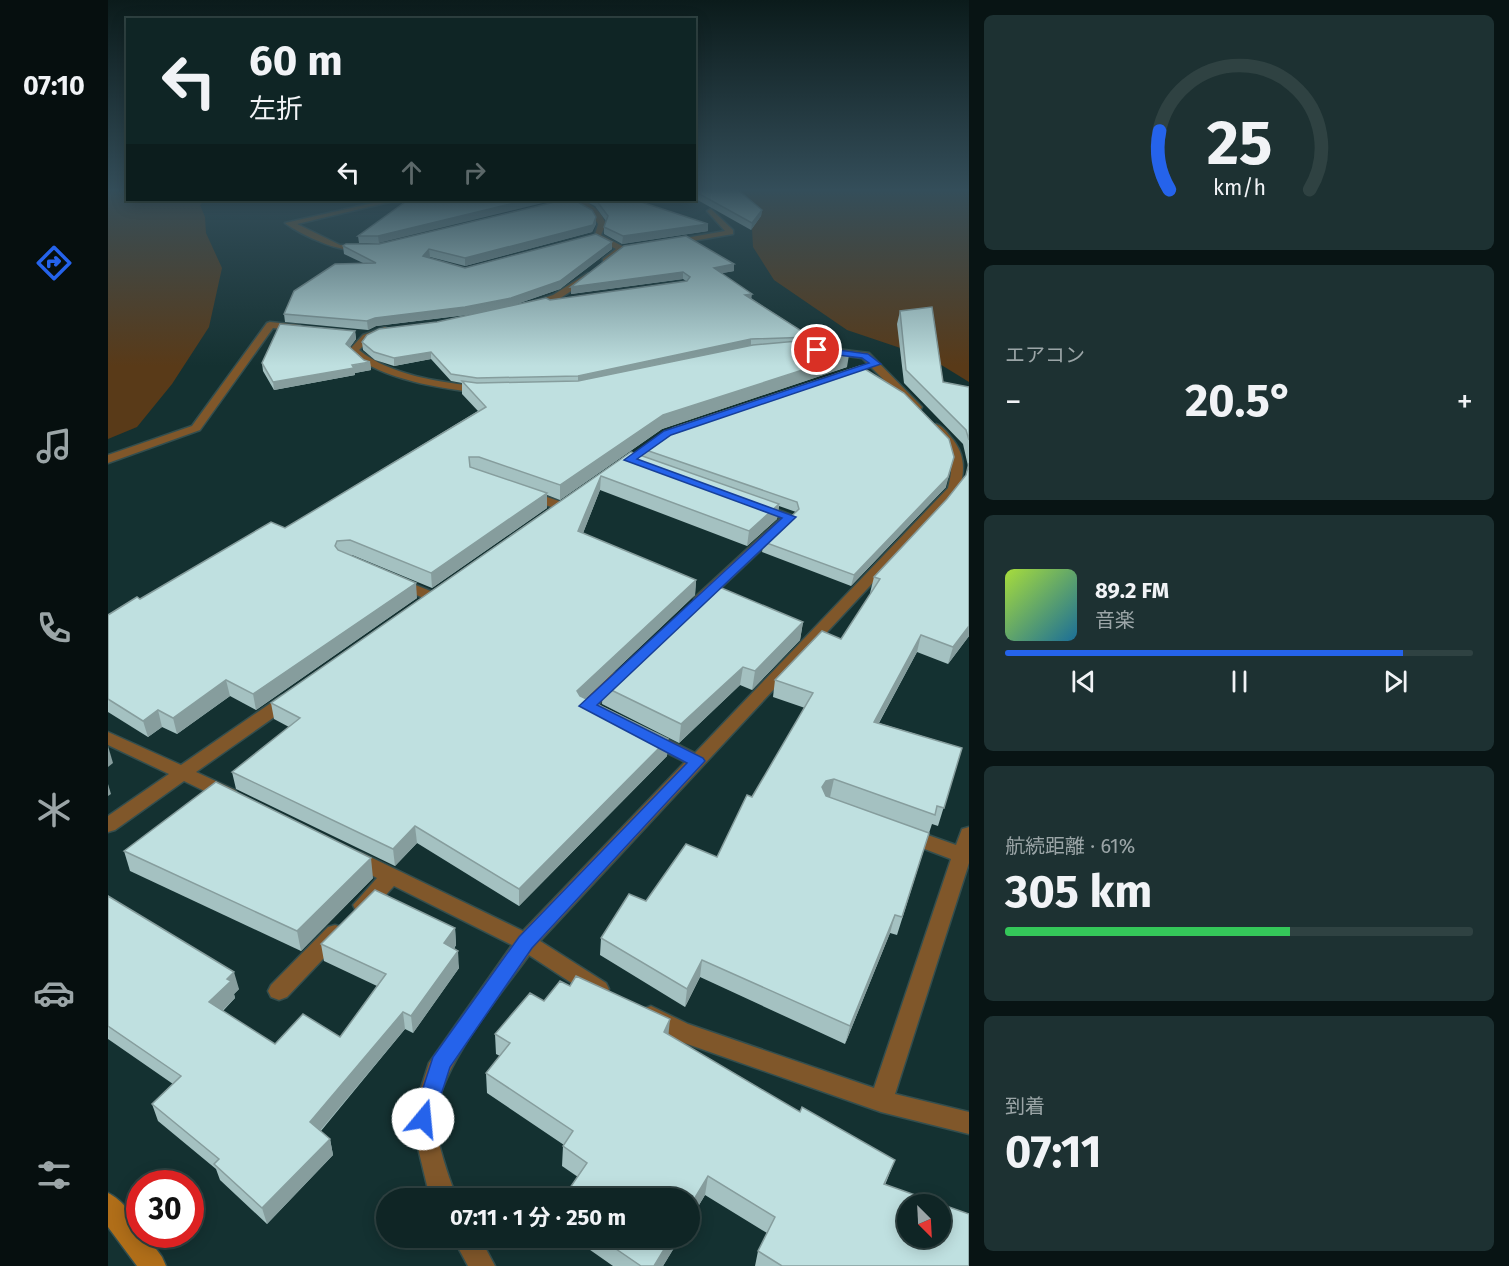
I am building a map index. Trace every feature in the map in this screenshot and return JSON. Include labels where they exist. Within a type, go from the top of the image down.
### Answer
[{"type":"street","points":[[515,309],[556,297],[626,248]]},
{"type":"street","points":[[538,302],[574,300]]},
{"type":"street","points":[[108,459],[196,428],[270,325],[314,330]]},
{"type":"street","points":[[396,329],[376,331],[363,339],[354,351],[370,364],[440,385],[488,390]]},
{"type":"street","points":[[347,333],[369,335]]},
{"type":"street","points":[[438,1188],[423,1119],[441,1063],[526,942],[954,489],[960,467],[955,446],[876,364],[865,356],[817,350]]},
{"type":"street","points":[[855,370],[876,364]]},
{"type":"street","points":[[519,492],[562,507]]},
{"type":"street","points":[[544,520],[579,496]]},
{"type":"street","points":[[688,611],[790,517],[747,502]]},
{"type":"street","points":[[390,579],[433,597]]},
{"type":"street","points":[[607,716],[587,706],[629,666]]},
{"type":"street","points":[[108,825],[299,692]]},
{"type":"street","points":[[637,731],[698,761]]},
{"type":"street","points":[[108,738],[246,804]]},
{"type":"street","points":[[896,831],[962,855]]},
{"type":"street","points":[[881,1101],[969,834]]},
{"type":"street","points":[[339,850],[526,942],[623,1002],[681,1032],[881,1101],[969,1123]]},
{"type":"street","points":[[279,991],[391,876]]},
{"type":"street","points":[[108,1206],[153,1266]]},
{"type":"street","points":[[472,1248],[482,1266]]},
{"type":"shaded area","points":[[108,248],[213,248],[222,268],[209,327],[172,384],[137,427],[108,439]]},
{"type":"shaded area","points":[[754,248],[969,248],[969,382],[930,358],[847,330],[774,280]]},
{"type":"building","points":[[347,248],[503,248],[465,258],[429,249],[423,256],[465,268],[542,248],[604,248],[560,281],[511,298],[367,321],[284,314],[294,291],[335,264],[376,263]]},
{"type":"building","points":[[621,248],[707,248],[734,264],[714,268],[752,294],[745,295],[811,337],[751,339],[578,376],[477,378],[451,374],[431,352],[394,358],[374,352],[362,342],[367,335],[379,329],[437,322],[546,298],[550,300],[687,281],[690,277],[683,272],[571,287]]},
{"type":"building","points":[[932,307],[943,382],[969,387],[969,440],[966,430],[906,370],[900,311]]},
{"type":"building","points":[[280,324],[355,331],[346,344],[364,360],[370,362],[352,365],[354,368],[273,382],[262,363]]},
{"type":"building","points":[[798,341],[832,345],[849,355],[663,415],[560,485],[479,457],[469,457],[470,467],[547,493],[431,573],[350,540],[337,541],[335,546],[338,550],[416,583],[253,694],[226,680],[173,718],[158,710],[143,721],[108,699],[108,615],[137,597],[140,599],[271,522],[285,528],[486,407],[462,381],[477,383],[578,381],[753,345]]},
{"type":"building","points":[[860,366],[904,393],[949,439],[954,457],[948,477],[854,575],[764,542],[799,509],[797,502],[643,449],[673,428]]},
{"type":"building","points":[[631,452],[779,504],[749,531],[601,476],[578,531],[696,580],[577,691],[580,696],[668,739],[519,889],[415,826],[393,849],[232,772],[300,718],[271,703]]},
{"type":"building","points":[[969,463],[969,626],[953,647],[921,635],[874,722],[962,748],[944,808],[937,806],[935,815],[834,779],[826,781],[822,787],[826,796],[929,833],[902,917],[895,915],[850,1026],[702,960],[687,989],[601,938],[629,894],[646,901],[686,844],[717,857],[747,795],[752,797],[813,693],[775,680],[822,631],[841,639],[880,579],[874,577],[947,499],[966,475]]},
{"type":"building","points":[[712,584],[803,622],[755,671],[743,667],[681,724],[603,686]]},
{"type":"building","points":[[216,782],[371,858],[297,931],[124,851]]},
{"type":"building","points":[[375,890],[455,928],[444,943],[458,951],[411,1016],[403,1012],[310,1122],[330,1139],[262,1208],[214,1164],[219,1159],[152,1104],[181,1076],[108,1026],[108,896],[234,972],[227,979],[231,981],[209,1002],[275,1044],[303,1014],[340,1037],[386,974],[321,944]]},
{"type":"building","points":[[576,976],[670,1019],[664,1032],[800,1112],[802,1107],[895,1160],[884,1184],[912,1194],[897,1194],[897,1248],[951,1248],[951,1208],[969,1214],[969,1266],[782,1266],[758,1251],[775,1217],[708,1176],[700,1189],[570,1188],[587,1163],[563,1146],[573,1131],[486,1073],[510,1043],[495,1034],[530,993],[544,1001],[560,981],[570,986]]},
{"type":"building","points":[[615,1248],[665,1248],[654,1266],[641,1266]]},
{"type":"route","points":[[423,1119],[441,1063],[526,942],[698,761],[587,706],[790,517],[629,460],[667,433],[782,393],[876,364],[865,356],[817,350]]}]
